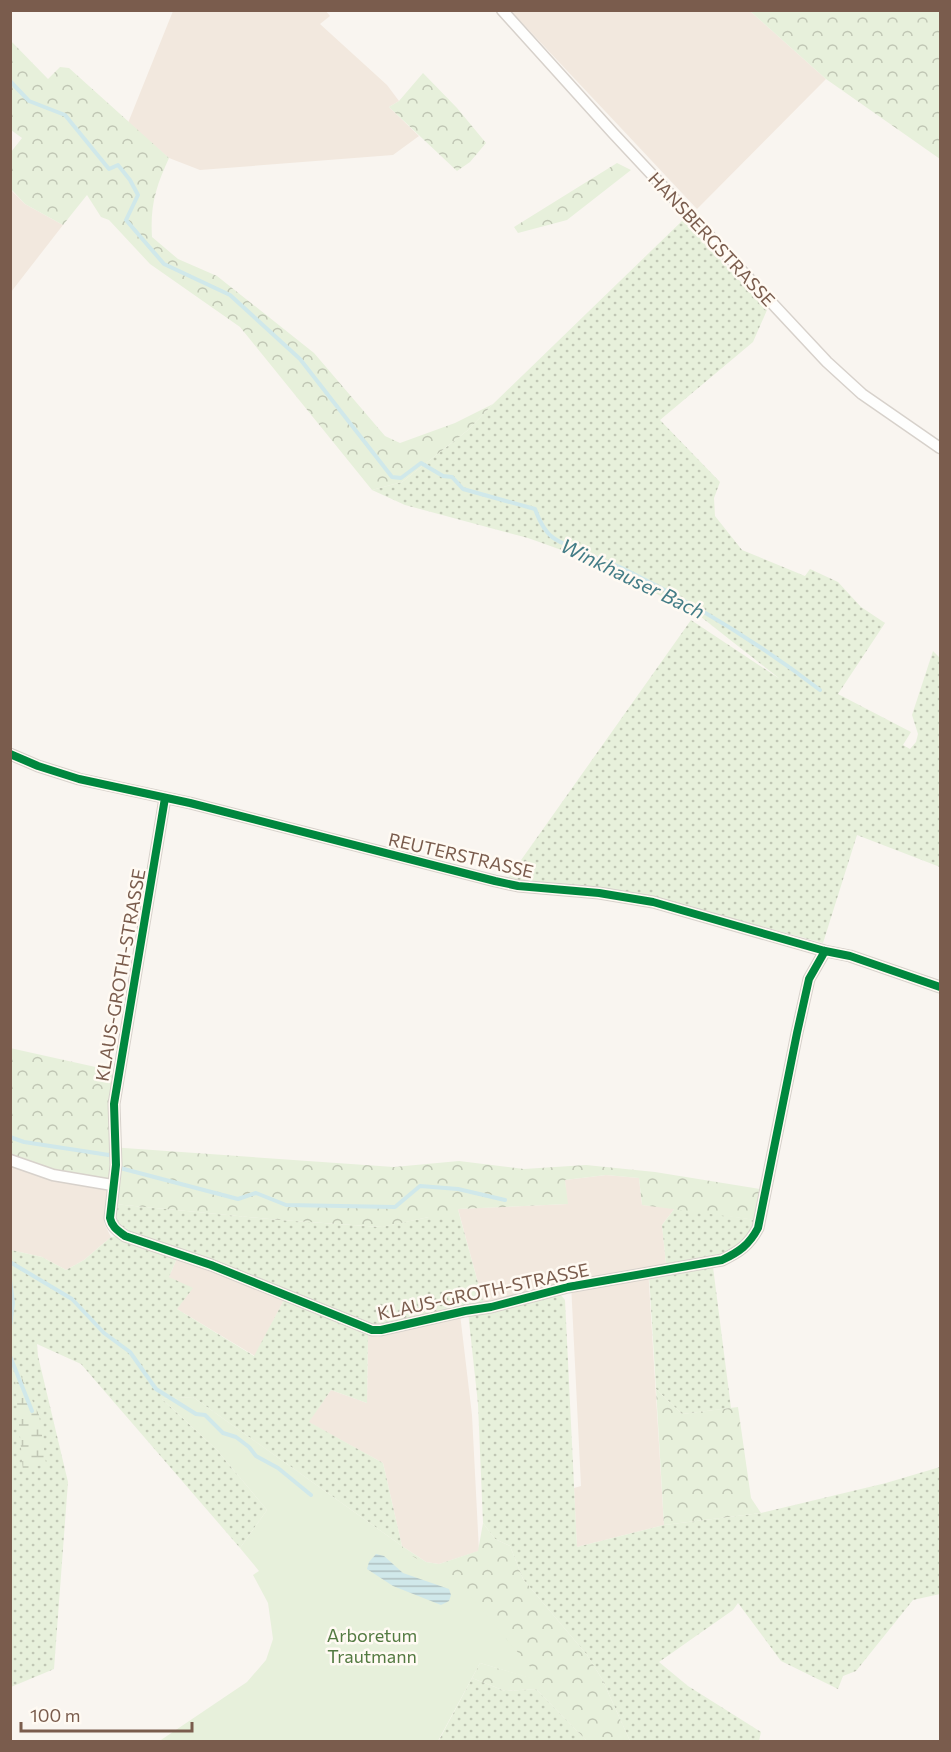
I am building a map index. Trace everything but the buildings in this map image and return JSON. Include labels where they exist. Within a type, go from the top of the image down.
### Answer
[{"type":"street","name":"HANSBERGSTRASSE","points":[[502,10],[613,133],[827,362],[862,394],[940,448]]},
{"type":"street","name":"REUTERSTRASSE","points":[[10,754],[79,779],[200,805],[381,853],[518,886],[622,897],[674,907],[825,951],[850,956],[940,987]]},
{"type":"street","name":"KLAUS-GROTH-STRASSE","points":[[165,798],[114,1104],[116,1165],[110,1218],[113,1226],[125,1236],[211,1265],[372,1330],[491,1307],[568,1287],[722,1260],[742,1251],[758,1228],[796,1033],[809,979],[825,951]]},
{"type":"street","points":[[10,1160],[53,1175],[112,1185]]},
{"type":"shaded area","points":[[325,10],[330,16],[320,24],[387,85],[399,101],[389,107],[419,136],[393,155],[200,170],[169,158],[128,123],[173,11]]},
{"type":"shaded area","points":[[511,11],[750,11],[826,79],[697,209]]},
{"type":"shaded area","points":[[10,189],[25,204],[63,225],[11,292]]},
{"type":"shaded area","points":[[10,1165],[45,1177],[108,1191],[104,1223],[111,1237],[84,1260],[66,1270],[42,1257],[11,1250]]},
{"type":"shaded area","points":[[606,1175],[639,1178],[642,1205],[675,1208],[662,1225],[666,1264],[648,1268],[664,1525],[577,1547],[574,1488],[581,1486],[571,1283],[543,1287],[543,1291],[484,1305],[458,1209],[567,1204],[565,1180]]},
{"type":"shaded area","points":[[177,1258],[284,1300],[255,1356],[177,1309],[169,1277]]},
{"type":"shaded area","points":[[460,1314],[472,1415],[479,1551],[439,1564],[426,1562],[402,1546],[383,1463],[308,1422],[331,1390],[367,1403],[368,1335],[378,1337]]},
{"type":"green space","points":[[750,11],[940,11],[940,159],[826,79]]},
{"type":"green space","points":[[10,40],[48,79],[60,67],[69,68],[169,158],[155,196],[152,237],[178,259],[217,276],[314,353],[385,436],[400,443],[455,423],[493,404],[468,430],[402,482],[372,490],[240,327],[150,264],[109,220],[101,217],[87,195],[63,225],[25,204],[11,189],[11,152],[22,138],[11,130]]},
{"type":"green space","points":[[423,73],[457,108],[486,143],[470,162],[457,171],[389,107],[399,101]]},
{"type":"green space","points":[[617,163],[631,170],[567,220],[518,233],[514,227]]},
{"type":"green space","points":[[683,220],[767,310],[753,342],[660,420],[720,482],[714,498],[715,516],[742,550],[805,576],[810,569],[838,582],[861,607],[885,623],[838,694],[911,732],[903,745],[910,749],[916,742],[918,734],[912,715],[933,651],[940,658],[940,867],[857,835],[823,943],[675,903],[507,880],[691,620],[780,679],[696,613],[581,557],[528,538],[405,505],[372,490],[402,482],[468,430]]},
{"type":"green space","points":[[10,1048],[109,1070],[113,1076],[110,1147],[394,1167],[459,1161],[524,1169],[586,1165],[655,1172],[760,1189],[756,1220],[642,1205],[639,1178],[606,1175],[565,1180],[568,1204],[458,1209],[460,1217],[429,1217],[382,1227],[114,1204],[117,1181],[55,1172],[11,1158]]},
{"type":"green space","points":[[114,1204],[381,1227],[429,1217],[460,1217],[484,1305],[384,1326],[368,1325],[126,1232],[116,1220]]},
{"type":"green space","points":[[675,1208],[756,1220],[752,1233],[731,1252],[666,1264],[662,1225]]},
{"type":"green space","points":[[118,1236],[177,1258],[169,1277],[193,1288],[177,1309],[254,1356],[284,1300],[365,1331],[368,1335],[367,1403],[331,1390],[309,1422],[383,1463],[402,1546],[193,1397],[162,1399],[216,1449],[267,1510],[240,1548],[81,1364],[37,1344],[68,1482],[54,1669],[11,1687],[11,1250],[42,1257],[66,1270],[84,1260],[111,1237]]},
{"type":"green space","points":[[713,1267],[731,1408],[682,1414],[656,1389],[649,1275]]},
{"type":"green space","points":[[560,1294],[565,1300],[577,1547],[664,1525],[761,1513],[886,1483],[940,1467],[940,1594],[913,1600],[856,1671],[843,1676],[838,1689],[781,1661],[738,1603],[733,1610],[659,1662],[688,1686],[761,1732],[759,1741],[630,1741],[602,1679],[587,1655],[523,1579],[510,1546],[495,1539],[483,1523],[478,1404],[468,1312]]},
{"type":"green space","points":[[16,1365],[39,1415],[46,1463],[23,1471],[14,1366]]},
{"type":"green space","points":[[656,1389],[682,1414],[738,1407],[751,1498],[761,1513],[664,1525]]},
{"type":"green space","name":"Arboretum Trautmann","points":[[193,1397],[402,1546],[402,1550],[460,1584],[543,1682],[480,1663],[438,1741],[158,1742],[247,1682],[266,1660],[273,1639],[268,1603],[253,1575],[259,1571],[240,1548],[267,1510],[216,1449],[162,1399]]},
{"type":"green space","points":[[483,1523],[495,1539],[510,1546],[523,1579],[587,1655],[602,1679],[630,1741],[587,1741],[536,1689],[505,1691],[472,1678],[480,1663],[542,1681],[401,1550],[402,1546],[426,1562],[439,1564],[478,1551]]},
{"type":"green space","points":[[472,1678],[505,1691],[536,1689],[587,1741],[438,1742]]},
{"type":"water","points":[[376,1554],[384,1556],[403,1573],[449,1589],[451,1595],[449,1601],[441,1605],[393,1586],[367,1569],[369,1562]]},
{"type":"waterway","name":"Winkhauser Bach","points":[[10,81],[29,101],[65,115],[109,169],[118,165],[138,195],[126,220],[164,264],[230,295],[300,359],[392,477],[401,478],[421,463],[443,476],[452,477],[463,489],[535,509],[545,530],[555,539],[626,570],[702,611],[774,657],[820,690]]},
{"type":"waterway","points":[[10,1137],[24,1142],[109,1155]]},
{"type":"waterway","points":[[120,1168],[238,1199],[256,1193],[286,1205],[395,1207],[420,1186],[458,1189],[505,1200]]},
{"type":"waterway","points":[[10,1262],[72,1299],[104,1333],[130,1352],[156,1389],[196,1414],[205,1415],[223,1433],[236,1437],[256,1456],[278,1468],[311,1495]]},
{"type":"waterway","points":[[10,1280],[13,1303],[10,1327]]},
{"type":"waterway","points":[[10,1356],[32,1411]]},
{"type":"cycle path","points":[[10,754],[79,779],[190,803],[495,881],[518,886],[599,893],[653,902],[850,956],[940,987]]},
{"type":"cycle path","points":[[165,798],[114,1104],[116,1165],[111,1221],[115,1228],[125,1236],[211,1265],[372,1330],[491,1307],[568,1287],[722,1260],[743,1247],[758,1228],[809,979],[825,951]]}]
